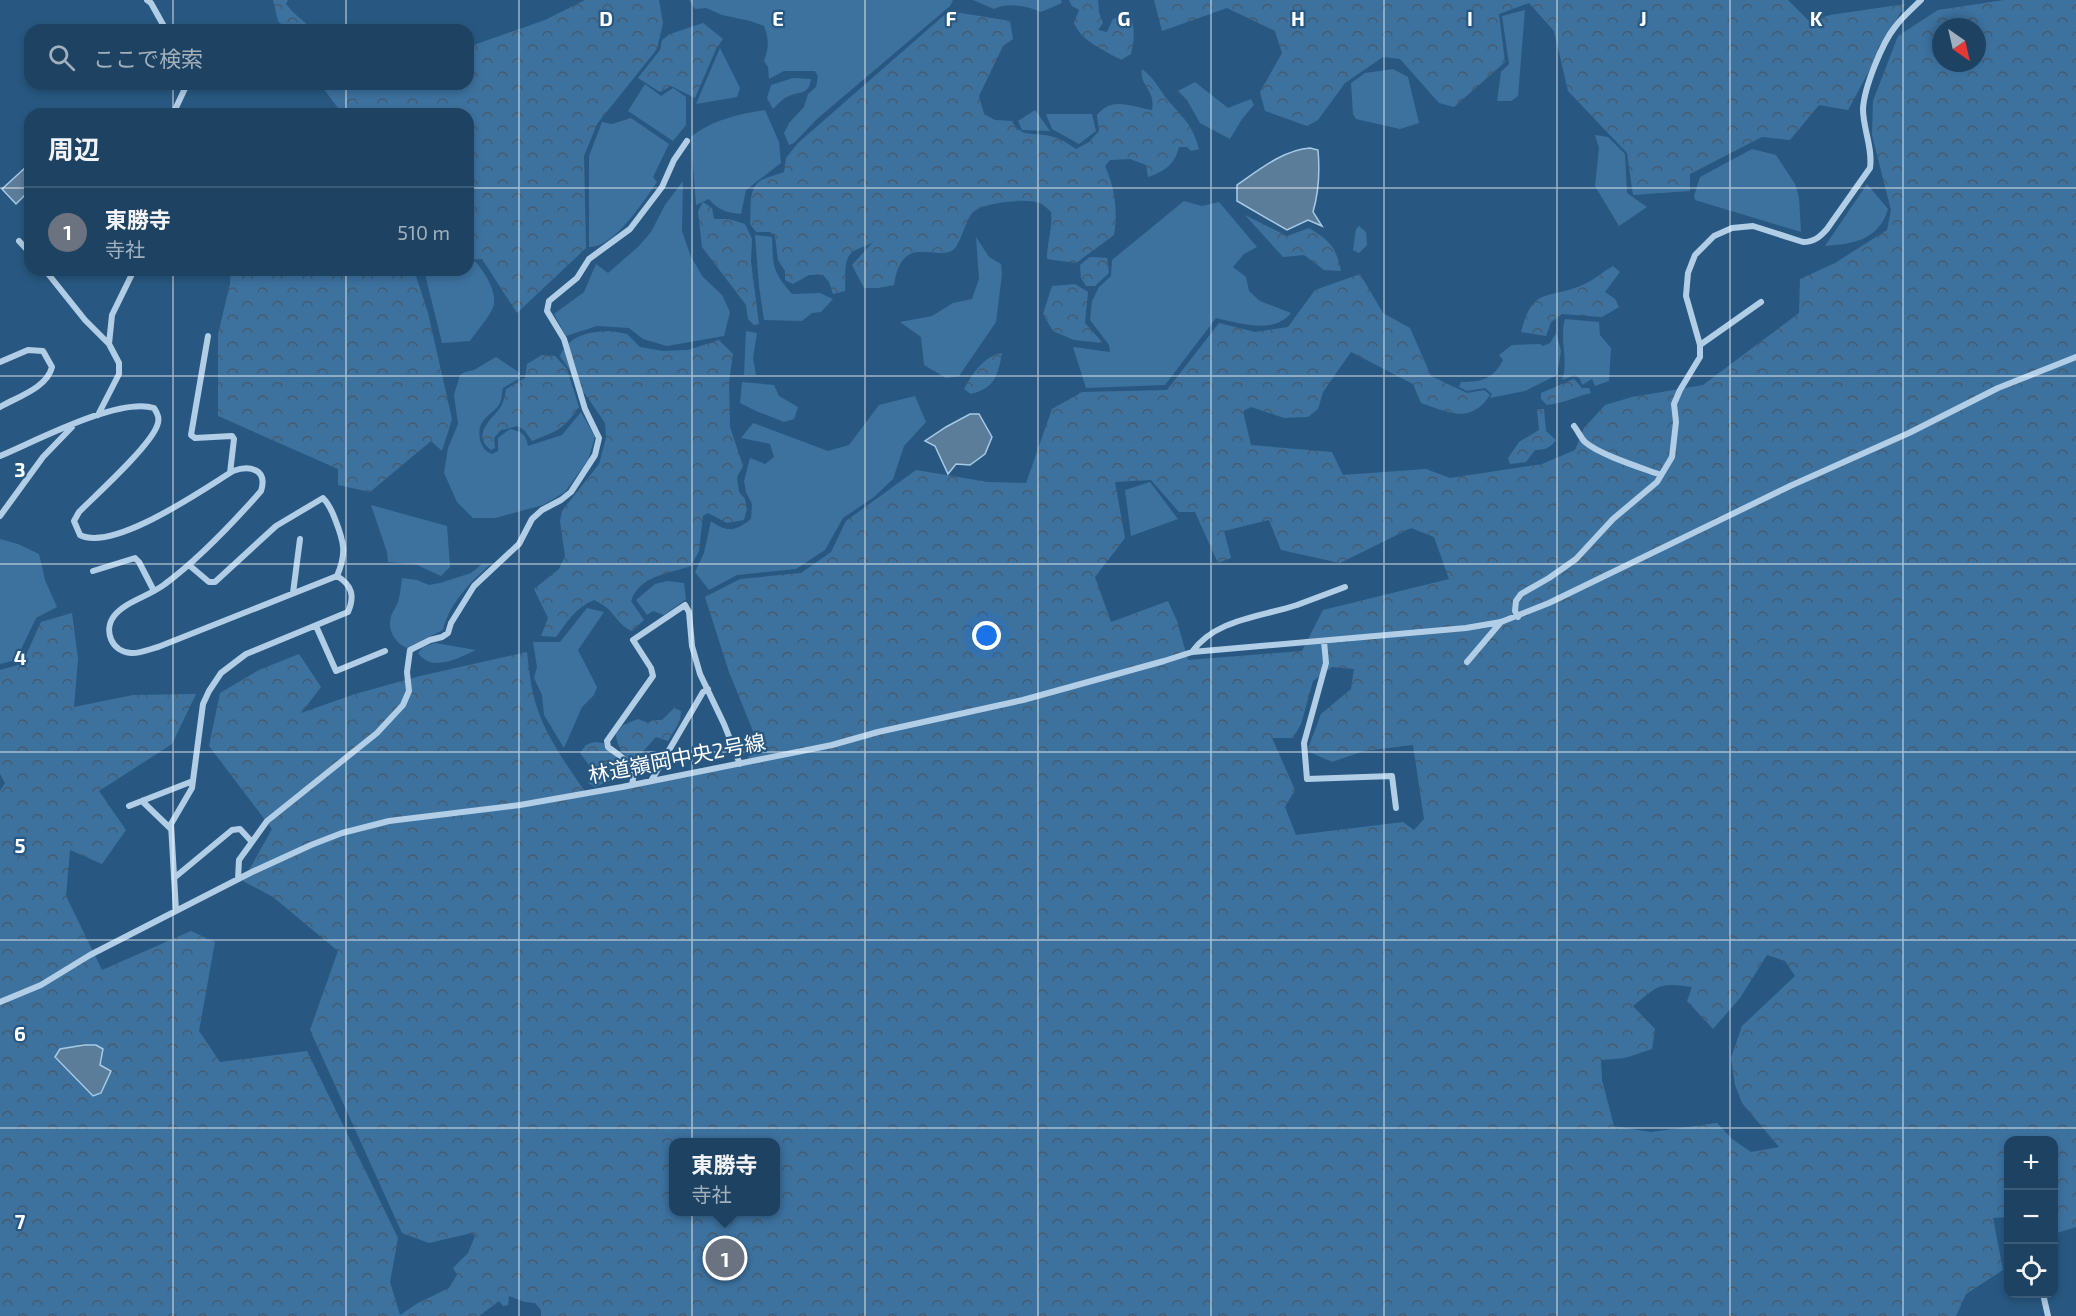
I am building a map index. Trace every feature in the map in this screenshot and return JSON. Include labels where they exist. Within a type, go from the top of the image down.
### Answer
[{"type":"street","points":[[147,0],[163,24]]},
{"type":"street","points":[[1518,617],[1515,611],[1516,601],[1521,594],[1576,559],[1613,519],[1658,482],[1672,458],[1676,422],[1674,405],[1680,390],[1700,357],[1700,345],[1686,296],[1688,273],[1695,255],[1714,236],[1732,228],[1753,226],[1803,242],[1811,242],[1821,236],[1870,168],[1872,159],[1863,108],[1866,94],[1881,50],[1895,26],[1921,0]]},
{"type":"street","points":[[176,108],[184,90]]},
{"type":"street","points":[[238,879],[239,860],[267,821],[377,733],[403,705],[409,691],[407,672],[410,650],[448,633],[451,623],[474,586],[519,544],[532,519],[571,492],[595,456],[599,438],[585,409],[564,339],[547,310],[549,302],[577,278],[589,259],[630,230],[657,194],[674,160],[687,141]]},
{"type":"street","points":[[19,241],[24,246]]},
{"type":"street","points":[[50,276],[86,321],[109,344],[119,363],[119,374],[98,415]]},
{"type":"street","points":[[109,344],[112,315],[131,276]]},
{"type":"street","points":[[1700,345],[1761,302]]},
{"type":"street","points":[[208,336],[191,435],[195,438],[232,436],[234,439],[230,473]]},
{"type":"street","points":[[0,362],[28,350],[43,351],[52,367],[50,375],[43,382],[0,407]]},
{"type":"street","points":[[1192,652],[1466,628],[1518,617],[1790,486],[1909,433],[1998,388],[2076,357]]},
{"type":"street","points":[[0,456],[98,415],[127,407],[145,405],[154,408],[158,415],[157,425],[144,446],[79,512],[74,521],[80,535],[88,539],[101,538],[142,525],[245,466],[253,468],[261,476],[264,484],[261,491],[189,565],[154,591],[122,608],[110,623],[109,635],[113,645],[133,654],[158,647],[337,576],[342,563],[344,541],[330,506],[323,498],[276,526],[215,582],[209,582],[189,565]]},
{"type":"street","points":[[0,516],[44,457],[75,424]]},
{"type":"street","points":[[1574,426],[1584,441],[1590,445],[1661,475]]},
{"type":"street","points":[[293,593],[300,539]]},
{"type":"street","points":[[93,571],[135,558],[154,591]]},
{"type":"street","points":[[176,911],[171,824],[192,788],[203,704],[220,673],[246,654],[348,612],[353,601],[352,591],[345,581],[337,576]]},
{"type":"street","points":[[1192,652],[1201,640],[1233,622],[1296,605],[1345,587]]},
{"type":"street","points":[[632,785],[635,767],[608,747],[607,741],[653,676],[651,668],[633,640],[685,605],[689,612],[692,646],[700,674],[740,764]]},
{"type":"street","points":[[1467,663],[1501,622]]},
{"type":"street","points":[[315,626],[336,671],[385,651]]},
{"type":"street","points":[[1324,641],[1326,663],[1304,743],[1307,778],[1392,776],[1396,808]]},
{"type":"street","name":"林道嶺岡中央2号線","points":[[0,1002],[41,985],[90,955],[238,879],[342,833],[389,821],[520,806],[832,745],[1023,700],[1192,652]]},
{"type":"street","points":[[651,782],[703,692],[708,689]]},
{"type":"street","points":[[129,806],[193,782]]},
{"type":"street","points":[[142,801],[171,829]]},
{"type":"street","points":[[174,878],[232,830],[240,829],[252,842]]},
{"type":"street","points":[[2044,1298],[2048,1316]]},
{"type":"green space","points":[[273,0],[288,0],[286,4],[289,8],[307,24],[281,24],[278,21]]},
{"type":"green space","points":[[585,0],[659,0],[663,23],[657,49],[597,124],[584,156],[586,248],[517,313],[482,259],[474,260],[474,108],[338,108],[324,90],[474,90],[474,45],[545,20]]},
{"type":"green space","points":[[689,0],[953,0],[950,6],[789,145],[784,133],[789,123],[804,107],[808,94],[816,87],[818,76],[815,71],[784,71],[769,79],[768,67],[764,61],[768,44],[764,26],[722,15],[706,8],[695,9]]},
{"type":"green space","points":[[973,0],[1061,0],[1062,3],[1041,12],[1018,6],[994,9]]},
{"type":"green space","points":[[1069,0],[1098,0],[1103,23],[1098,30],[1107,32],[1113,19],[1126,13],[1133,27],[1134,38],[1131,54],[1121,60],[1087,40],[1074,23],[1079,10],[1072,6]]},
{"type":"green space","points":[[1154,0],[1788,0],[1810,22],[1830,15],[1905,4],[1848,110],[1819,105],[1790,140],[1762,137],[1690,174],[1690,191],[1633,195],[1627,153],[1568,91],[1554,31],[1529,3],[1499,14],[1505,62],[1454,107],[1439,103],[1400,59],[1383,57],[1345,83],[1318,120],[1307,126],[1265,111],[1260,92],[1282,53],[1275,31],[1227,8],[1162,31]]},
{"type":"green space","points":[[2004,0],[2076,0],[2076,1227],[2058,1233],[2058,1136],[2004,1136],[2004,1217],[1993,1218],[2003,1270],[1966,1294],[1956,1316],[541,1316],[541,1310],[535,1303],[509,1296],[508,1305],[503,1306],[499,1301],[479,1316],[0,1316],[0,791],[5,783],[0,774],[0,670],[22,664],[41,622],[72,613],[78,659],[74,707],[133,695],[196,694],[172,744],[99,791],[126,830],[102,864],[70,850],[66,896],[102,970],[191,931],[215,942],[199,1031],[220,1062],[307,1051],[398,1238],[390,1282],[400,1315],[418,1303],[449,1288],[457,1275],[453,1268],[468,1253],[475,1236],[472,1233],[429,1243],[402,1233],[310,1030],[338,951],[273,897],[243,881],[272,829],[209,746],[220,693],[259,670],[299,654],[321,687],[301,713],[355,694],[420,676],[527,652],[533,692],[540,716],[568,767],[588,796],[746,765],[755,736],[729,672],[705,597],[740,579],[801,573],[831,552],[846,521],[916,470],[988,482],[1026,483],[1052,409],[1082,392],[1167,390],[1219,323],[1255,332],[1288,327],[1315,290],[1360,274],[1383,313],[1410,328],[1431,376],[1467,393],[1484,390],[1490,395],[1483,404],[1467,413],[1458,414],[1440,410],[1421,403],[1413,384],[1351,352],[1323,392],[1318,409],[1308,417],[1284,418],[1251,407],[1243,411],[1251,445],[1332,452],[1343,475],[1426,469],[1450,478],[1542,464],[1575,450],[1584,428],[1605,405],[1632,397],[1703,385],[1799,313],[1800,279],[1835,263],[1887,230],[1891,210],[1872,135],[1873,101],[1898,36],[1938,10]],"holes":[[[1151,480],[1179,512],[1195,512],[1218,563],[1231,558],[1224,531],[1269,520],[1281,550],[1340,563],[1411,528],[1434,537],[1449,579],[1323,610],[1302,651],[1188,660],[1177,621],[1168,601],[1111,622],[1095,577],[1125,538],[1115,482]],[[1332,667],[1354,669],[1351,689],[1321,714],[1307,751],[1332,762],[1364,751],[1413,745],[1424,819],[1414,830],[1403,822],[1296,835],[1285,807],[1295,790],[1272,738],[1293,738],[1301,724],[1313,681]],[[1767,955],[1785,961],[1795,976],[1742,1026],[1731,1058],[1735,1085],[1742,1103],[1779,1147],[1751,1152],[1732,1139],[1717,1123],[1651,1132],[1614,1126],[1602,1080],[1601,1060],[1625,1058],[1652,1049],[1655,1029],[1633,1006],[1654,989],[1665,985],[1692,987],[1687,1001],[1713,1029],[1740,998]]]},
{"type":"green space","points":[[1525,10],[1518,96],[1511,101],[1497,101],[1501,72],[1509,64],[1502,16]]},
{"type":"green space","points":[[949,11],[1010,21],[1013,39],[1003,46],[979,96],[984,114],[995,120],[1012,121],[1023,132],[1057,138],[1076,149],[1089,142],[1099,131],[1097,115],[1103,109],[1122,104],[1152,110],[1152,97],[1143,80],[1142,69],[1153,79],[1186,121],[1199,149],[1191,151],[1187,147],[1179,147],[1175,158],[1168,166],[1148,177],[1146,165],[1130,159],[1110,160],[1105,166],[1115,200],[1114,235],[1076,263],[1047,259],[1051,212],[1040,203],[1016,201],[996,203],[973,212],[957,245],[948,252],[913,253],[905,258],[898,268],[894,285],[864,288],[852,265],[873,242],[853,251],[848,256],[845,291],[833,294],[829,282],[823,275],[809,275],[793,284],[785,280],[785,271],[778,260],[775,236],[770,232],[756,232],[750,224],[752,195],[756,185],[762,180],[784,172],[786,158],[798,143]]},
{"type":"green space","points":[[703,23],[723,39],[716,49],[695,98],[671,86],[660,92],[638,78],[660,50],[662,40],[670,34]]},
{"type":"green space","points":[[720,48],[740,88],[737,97],[696,104]]},
{"type":"green space","points":[[1393,69],[1408,77],[1419,123],[1400,129],[1356,119],[1353,114],[1351,83],[1365,73]]},
{"type":"green space","points":[[793,78],[811,79],[810,84],[806,90],[787,97],[773,109],[767,98],[771,85]]},
{"type":"green space","points":[[1195,82],[1228,108],[1251,99],[1254,105],[1230,139],[1200,123],[1187,100],[1178,91]]},
{"type":"green space","points":[[645,84],[661,96],[673,88],[686,97],[686,125],[673,141],[628,111]]},
{"type":"green space","points":[[765,110],[779,142],[781,163],[746,190],[741,214],[723,210],[709,199],[696,205],[691,137],[716,122]]},
{"type":"green space","points":[[1035,110],[1050,131],[1022,130],[1018,121]]},
{"type":"green space","points":[[1046,114],[1092,114],[1096,131],[1079,144],[1052,129]]},
{"type":"green space","points":[[631,118],[669,144],[653,177],[657,182],[618,232],[599,245],[589,247],[589,156],[602,122],[612,124]]},
{"type":"green space","points":[[1595,135],[1608,137],[1625,154],[1627,193],[1647,207],[1619,226],[1595,186],[1599,148]]},
{"type":"green space","points":[[1752,149],[1776,155],[1795,184],[1799,197],[1801,232],[1695,200],[1694,196],[1700,177]]},
{"type":"green space","points":[[683,181],[682,231],[691,257],[703,277],[722,295],[730,312],[724,336],[667,346],[643,339],[629,328],[597,326],[566,336],[554,314],[584,292],[596,264],[608,273],[639,246],[651,232],[665,205]]},
{"type":"green space","points":[[1867,184],[1888,209],[1878,228],[1855,242],[1825,246]]},
{"type":"green space","points":[[1184,201],[1202,206],[1219,202],[1257,247],[1244,254],[1233,267],[1246,277],[1249,291],[1260,301],[1291,313],[1284,320],[1266,326],[1216,318],[1165,385],[1086,388],[1073,347],[1110,352],[1109,345],[1090,320],[1092,301],[1099,287],[1111,276],[1112,260]]},
{"type":"green space","points":[[703,202],[712,208],[714,219],[729,219],[745,224],[752,239],[751,262],[759,324],[754,325],[748,319],[746,305],[702,247],[698,211]]},
{"type":"green space","points":[[1245,215],[1287,236],[1309,228],[1331,245],[1337,255],[1341,271],[1324,270],[1304,255],[1283,257]]},
{"type":"green space","points":[[1359,226],[1366,232],[1367,245],[1359,253],[1353,250],[1356,229]]},
{"type":"green space","points":[[755,235],[772,237],[777,274],[792,294],[820,293],[833,299],[821,312],[812,313],[802,321],[764,320]]},
{"type":"green space","points":[[976,237],[989,257],[1001,264],[1002,274],[996,322],[959,376],[946,378],[924,365],[921,337],[900,322],[932,316],[953,303],[972,299],[979,279]]},
{"type":"green space","points":[[1090,257],[1107,258],[1109,273],[1095,286],[1086,286],[1081,278],[1080,265]]},
{"type":"green space","points":[[474,261],[491,287],[494,298],[493,308],[470,341],[442,343],[425,276],[474,276]]},
{"type":"green space","points":[[1613,266],[1620,272],[1605,292],[1615,299],[1619,307],[1602,317],[1562,314],[1551,322],[1546,336],[1521,332],[1535,301],[1584,284]]},
{"type":"green space","points":[[231,276],[416,276],[428,313],[452,419],[442,451],[431,441],[370,492],[338,485],[338,469],[218,416],[218,334]]},
{"type":"green space","points":[[1075,284],[1088,292],[1085,323],[1103,343],[1074,340],[1053,331],[1043,314],[1052,286]]},
{"type":"green space","points":[[1565,319],[1599,322],[1600,335],[1611,348],[1609,381],[1595,386],[1592,379],[1582,385],[1580,379],[1575,375],[1562,380],[1565,365],[1563,327]]},
{"type":"green space","points":[[611,331],[627,334],[640,347],[663,351],[688,350],[719,340],[733,354],[729,382],[730,427],[743,466],[737,477],[739,492],[745,499],[747,509],[744,520],[727,523],[708,513],[703,516],[699,551],[691,566],[656,577],[635,592],[631,601],[644,620],[632,631],[621,624],[606,607],[594,600],[577,611],[556,637],[541,636],[548,618],[534,589],[559,569],[565,556],[560,521],[562,511],[599,464],[606,438],[605,423],[586,395],[575,384],[560,356],[569,343],[581,336]]},
{"type":"green space","points":[[746,331],[757,333],[753,358],[756,375],[744,375]]},
{"type":"green space","points":[[1556,333],[1561,351],[1557,375],[1525,391],[1490,398],[1492,394],[1485,388],[1467,391],[1459,387],[1461,382],[1481,380],[1491,375],[1503,360],[1499,355],[1512,345],[1540,344],[1543,346],[1550,343]]},
{"type":"green space","points":[[1002,353],[997,374],[990,384],[971,394],[964,389],[984,361]]},
{"type":"green space","points":[[542,355],[555,356],[567,369],[579,407],[559,429],[532,441],[518,426],[501,430],[494,438],[495,448],[491,450],[483,439],[485,428],[501,406],[506,389],[525,378],[527,364]]},
{"type":"green space","points":[[496,357],[520,373],[520,378],[503,388],[500,403],[480,426],[480,440],[486,451],[492,454],[498,451],[498,438],[510,429],[523,434],[528,446],[562,435],[581,412],[595,437],[588,460],[565,492],[543,505],[495,518],[473,518],[457,502],[444,473],[448,448],[458,424],[454,395],[460,375]]},
{"type":"green space","points":[[1574,379],[1582,388],[1589,388],[1591,393],[1547,405],[1541,399],[1541,393]]},
{"type":"green space","points":[[742,382],[774,385],[779,396],[798,407],[794,419],[784,422],[740,403]]},
{"type":"green space","points":[[915,396],[926,422],[904,446],[893,479],[874,497],[843,518],[825,550],[796,569],[737,575],[709,590],[695,572],[704,553],[711,521],[731,529],[751,519],[752,504],[744,481],[750,458],[765,464],[774,457],[770,444],[741,438],[753,423],[828,451],[849,445],[879,405]]},
{"type":"green space","points":[[1537,409],[1544,409],[1546,431],[1556,440],[1547,448],[1535,450],[1526,462],[1510,464],[1508,458],[1519,442],[1539,430]]},
{"type":"green space","points":[[1150,482],[1178,519],[1131,536],[1125,490]]},
{"type":"green space","points":[[371,505],[447,526],[450,567],[441,576],[415,564],[388,562],[387,552]]},
{"type":"green space","points":[[0,539],[39,554],[45,580],[57,607],[36,618],[16,660],[0,664]]},
{"type":"green space","points":[[482,564],[491,564],[456,602],[443,630],[407,648],[395,639],[390,621],[398,602],[402,578],[417,580],[429,585],[471,573]]},
{"type":"green space","points":[[667,581],[684,583],[686,599],[664,615],[653,611],[647,615],[636,600],[655,584]]},
{"type":"green space","points":[[587,608],[604,612],[578,650],[597,687],[594,695],[582,707],[564,748],[544,715],[542,695],[534,678],[537,667],[533,642],[560,642]]},
{"type":"green space","points":[[435,643],[476,650],[453,660],[438,663],[424,659],[418,653],[423,647]]},
{"type":"green space","points":[[674,708],[681,711],[680,721],[668,741],[656,737],[634,761],[624,754],[619,747],[616,734],[623,725],[638,719],[648,723],[653,720],[662,720]]},
{"type":"green space","points":[[594,742],[603,743],[620,761],[611,780],[595,787],[588,783],[597,776],[580,753],[586,745]]},
{"type":"shaded area","points":[[1310,148],[1318,150],[1317,197],[1313,212],[1322,226],[1308,220],[1287,230],[1237,201],[1237,185],[1281,157]]},
{"type":"shaded area","points":[[24,169],[24,196],[16,204],[2,189]]},
{"type":"shaded area","points":[[970,414],[979,414],[992,437],[985,454],[970,465],[956,464],[948,474],[935,446],[925,441]]},
{"type":"shaded area","points":[[96,1045],[103,1049],[100,1065],[111,1071],[101,1093],[93,1096],[55,1057],[60,1049]]},
{"type":"place","name":"東勝寺","points":[[725,1258]]}]
